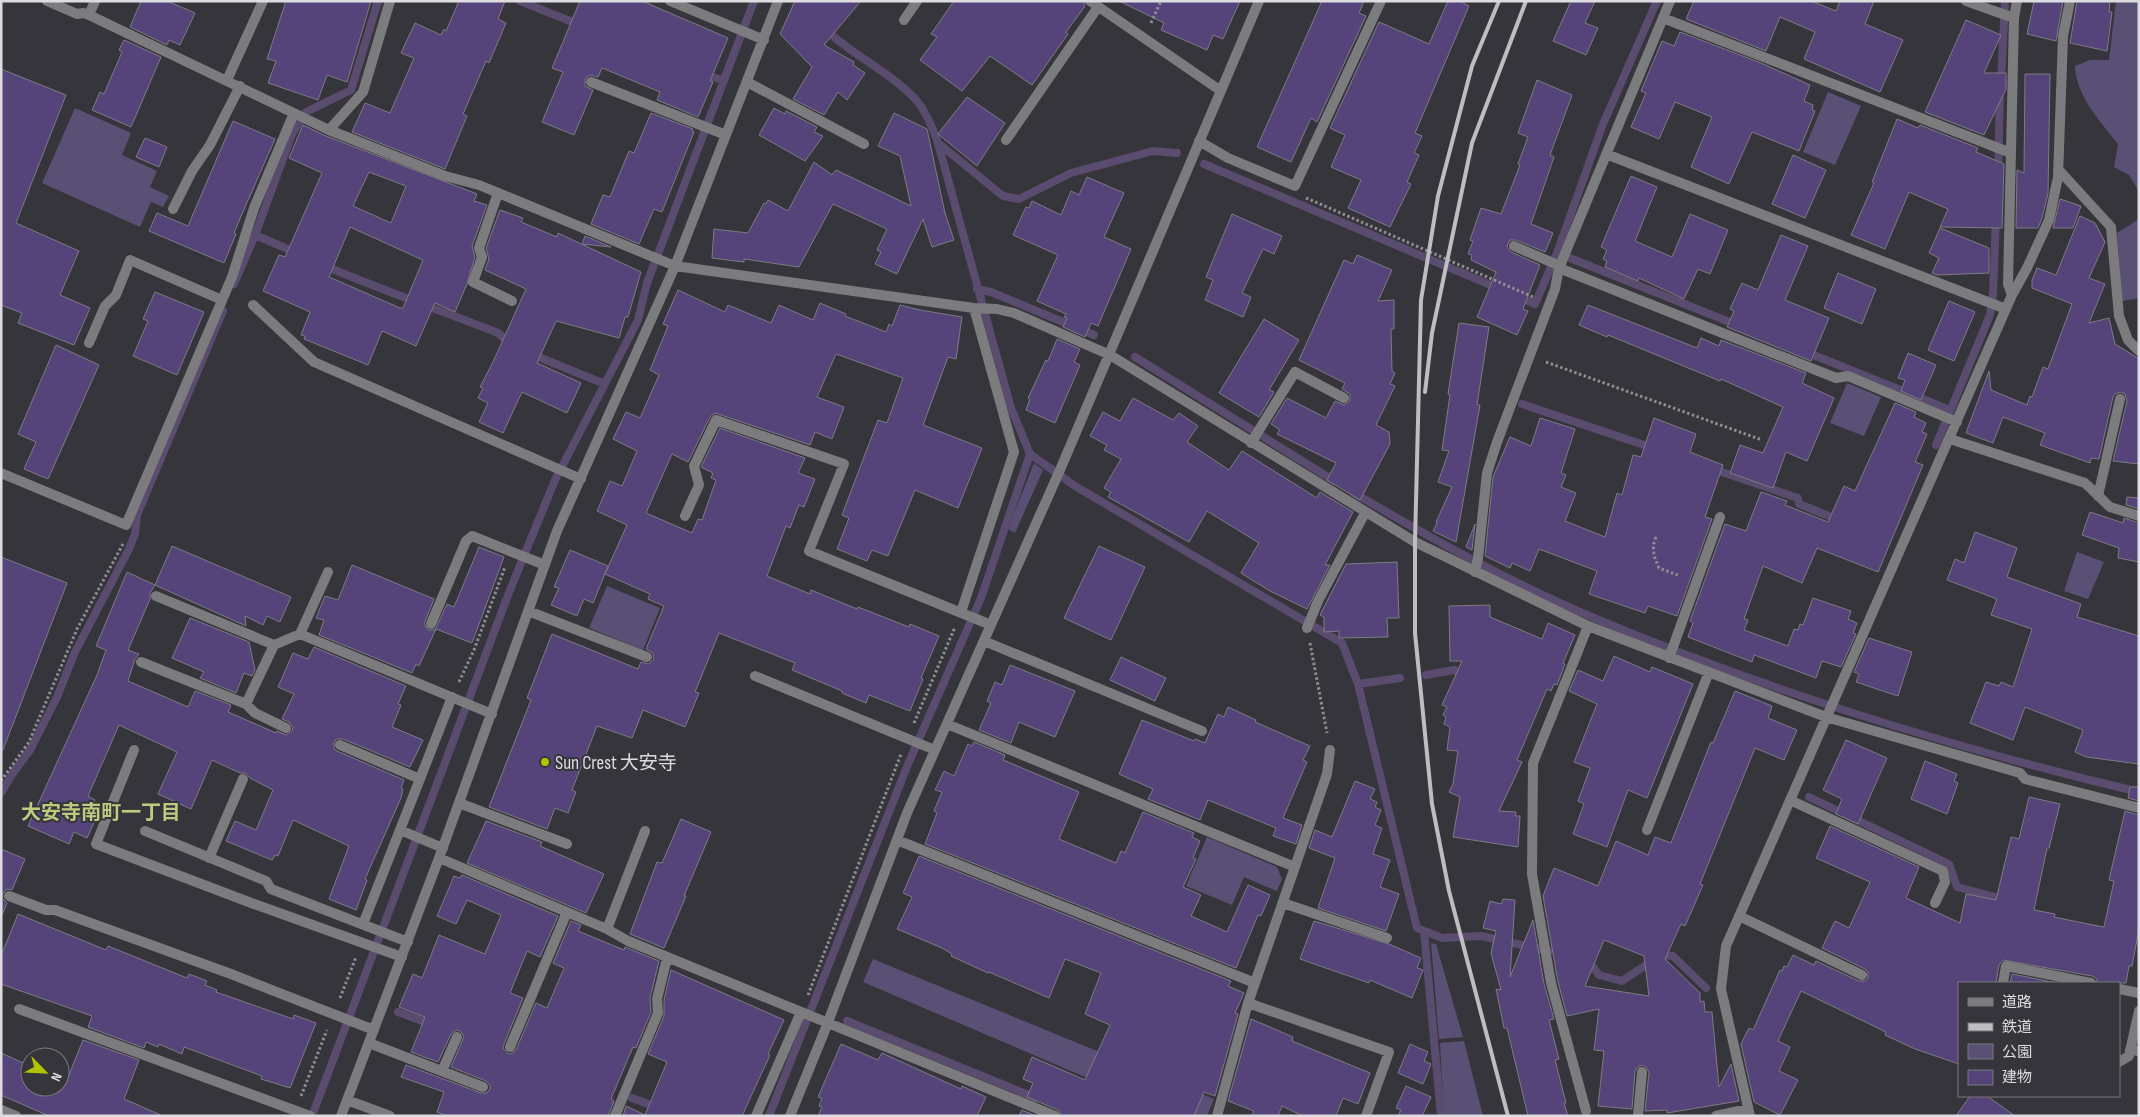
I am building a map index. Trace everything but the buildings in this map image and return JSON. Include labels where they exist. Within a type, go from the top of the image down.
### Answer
[{"type":"street","points":[[47,1],[77,14],[89,15],[329,130],[446,176],[479,185],[675,266],[977,309],[997,309],[1014,313],[1110,355],[1256,436],[1365,513],[1415,542],[1477,565],[1588,626],[1672,652],[1709,672],[2020,773],[2025,779],[2139,808]]},
{"type":"street","points":[[89,15],[95,1]]},
{"type":"street","points":[[227,80],[263,1]]},
{"type":"street","points":[[329,130],[363,92],[390,1]]},
{"type":"street","points":[[670,1],[764,40]]},
{"type":"street","points":[[341,1116],[443,848],[557,531],[675,266],[778,1]]},
{"type":"street","points":[[904,20],[917,1]]},
{"type":"street","points":[[790,1116],[828,1023],[907,813],[984,641],[987,623],[1058,475],[1259,1]]},
{"type":"street","points":[[1199,141],[1228,158],[1295,186],[1381,1]]},
{"type":"street","points":[[1477,565],[1487,474],[1497,442],[1555,289],[1557,261],[1606,154],[1670,1]]},
{"type":"street","points":[[1966,1],[2008,16]]},
{"type":"street","points":[[2012,294],[2008,284],[2011,153],[2008,16],[2017,1]]},
{"type":"street","points":[[1716,1116],[1749,1112],[1721,989],[1726,946],[1950,439],[1951,419],[1997,306],[2012,294],[2027,268],[2049,220],[2058,170],[2063,36],[2070,1]]},
{"type":"street","points":[[1006,140],[1094,4],[1220,91]]},
{"type":"street","points":[[1663,18],[2011,153]]},
{"type":"street","points":[[591,82],[726,135]]},
{"type":"street","points":[[747,82],[864,144]]},
{"type":"street","points":[[173,209],[192,171],[210,146],[240,86]]},
{"type":"street","points":[[1,473],[126,525],[222,300],[254,208],[300,116]]},
{"type":"street","points":[[1606,154],[1997,306]]},
{"type":"street","points":[[2058,170],[2111,227],[2119,316],[2128,340],[2139,351]]},
{"type":"street","points":[[498,193],[479,248],[482,257],[473,282],[512,301]]},
{"type":"street","points":[[1514,246],[1557,261],[1836,378],[1848,376],[1951,419]]},
{"type":"street","points":[[89,343],[105,306],[116,295],[130,260],[222,300]]},
{"type":"street","points":[[253,305],[314,362],[581,479]]},
{"type":"street","points":[[964,613],[1014,452],[977,309]]},
{"type":"street","points":[[1256,436],[1295,372],[1344,398]]},
{"type":"street","points":[[2098,496],[2120,399]]},
{"type":"street","points":[[685,516],[699,485],[694,466],[716,420],[844,464],[809,551],[987,623]]},
{"type":"street","points":[[1950,439],[2085,483],[2110,508],[2139,516]]},
{"type":"street","points":[[1308,624],[1318,601],[1365,513]]},
{"type":"street","points":[[1672,652],[1720,517]]},
{"type":"street","points":[[431,624],[466,541],[472,536],[545,565]]},
{"type":"street","points":[[246,704],[274,645],[300,634],[328,572]]},
{"type":"street","points":[[156,596],[274,645]]},
{"type":"street","points":[[528,611],[647,657]]},
{"type":"street","points":[[1586,1110],[1551,983],[1532,874],[1533,763],[1588,626]]},
{"type":"street","points":[[300,634],[492,714]]},
{"type":"street","points":[[984,641],[1202,731]]},
{"type":"street","points":[[141,662],[246,704],[255,713],[286,728]]},
{"type":"street","points":[[1647,830],[1709,672]]},
{"type":"street","points":[[754,676],[935,750]]},
{"type":"street","points":[[367,926],[404,831],[420,779],[455,699]]},
{"type":"street","points":[[947,724],[1295,867]]},
{"type":"street","points":[[340,745],[420,779]]},
{"type":"street","points":[[134,750],[96,844],[254,904],[402,957]]},
{"type":"street","points":[[1217,1116],[1248,1003],[1327,774],[1330,750]]},
{"type":"street","points":[[209,858],[243,779]]},
{"type":"street","points":[[1790,800],[1943,870],[1945,882],[1935,903]]},
{"type":"street","points":[[459,803],[567,844]]},
{"type":"street","points":[[404,831],[443,848]]},
{"type":"street","points":[[607,929],[645,831]]},
{"type":"street","points":[[145,832],[266,881],[271,889],[408,942]]},
{"type":"street","points":[[897,840],[1255,983]]},
{"type":"street","points":[[439,858],[607,929],[628,941],[667,958],[1055,1116]]},
{"type":"street","points":[[9,896],[46,910],[55,910],[231,974],[374,1030]]},
{"type":"street","points":[[1282,903],[1388,938]]},
{"type":"street","points":[[510,1047],[567,912]]},
{"type":"street","points":[[1739,916],[1862,975]]},
{"type":"street","points":[[615,1116],[658,1012],[657,999],[667,958]]},
{"type":"street","points":[[2003,982],[2006,966],[2086,982]]},
{"type":"street","points":[[2120,989],[2139,993]]},
{"type":"street","points":[[1248,1003],[1389,1052],[1366,1116]]},
{"type":"street","points":[[19,1009],[300,1113]]},
{"type":"street","points":[[2120,1061],[2135,1050],[2139,1011]]},
{"type":"street","points":[[756,1116],[802,1013]]},
{"type":"street","points":[[442,1072],[457,1038]]},
{"type":"street","points":[[369,1043],[483,1087]]},
{"type":"street","points":[[1638,1116],[1642,1072]]},
{"type":"street","points":[[347,1100],[390,1116]]},
{"type":"street","points":[[1,1110],[16,1116]]},
{"type":"path","points":[[1296,183],[1306,198],[1533,297],[1557,261]]},
{"type":"path","points":[[1529,356],[1762,440]]},
{"type":"path","points":[[1,782],[29,742],[78,628],[127,536],[126,525]]},
{"type":"path","points":[[1656,537],[1653,545],[1654,558],[1659,568],[1697,583]]},
{"type":"path","points":[[455,699],[513,551]]},
{"type":"path","points":[[802,1013],[909,739],[964,613]]},
{"type":"path","points":[[1308,624],[1330,750]]},
{"type":"green space","points":[[2116,1],[2139,1],[2139,192],[2129,175],[2114,167],[2118,144],[2090,108],[2076,77],[2075,66],[2090,60],[2109,60]]},
{"type":"green space","points":[[1828,92],[1861,106],[1835,165],[1803,152]]},
{"type":"green space","points":[[75,108],[131,133],[122,155],[157,171],[150,187],[169,196],[163,207],[151,202],[140,227],[42,183]]},
{"type":"green space","points":[[2139,219],[2139,298],[2122,301],[2117,233]]},
{"type":"green space","points":[[1847,383],[1881,397],[1864,436],[1830,423]]},
{"type":"green space","points":[[1034,463],[1043,470],[1015,533],[1008,529]]},
{"type":"green space","points":[[2077,552],[2104,562],[2088,599],[2064,591]]},
{"type":"green space","points":[[607,586],[660,608],[643,650],[589,628]]},
{"type":"green space","points":[[1207,837],[1277,867],[1282,879],[1277,891],[1244,877],[1232,905],[1186,886]]},
{"type":"green space","points":[[1431,943],[1436,944],[1463,1037],[1439,1039]]},
{"type":"green space","points":[[873,959],[1214,1099],[1207,1116],[1176,1116],[863,982]]},
{"type":"green space","points":[[1464,1041],[1483,1116],[1444,1116],[1440,1043]]},
{"type":"waterway","points":[[234,284],[255,235],[292,134],[306,112],[351,90],[378,1]]},
{"type":"waterway","points":[[520,1],[580,25]]},
{"type":"waterway","points":[[312,1116],[510,590],[555,480],[638,320],[647,283],[754,1]]},
{"type":"waterway","points":[[1517,296],[1535,304],[1557,253],[1603,124],[1657,1]]},
{"type":"waterway","points":[[2001,82],[2005,1]]},
{"type":"waterway","points":[[769,1116],[908,764],[981,598],[1030,454],[1011,408],[938,143],[929,121],[917,101],[896,81],[848,48],[825,29]]},
{"type":"waterway","points":[[702,73],[724,81]]},
{"type":"waterway","points":[[1998,172],[2000,93]]},
{"type":"waterway","points":[[938,143],[1003,196],[1019,199],[1071,173],[1153,151],[1177,153]]},
{"type":"waterway","points":[[1204,164],[1500,289]]},
{"type":"waterway","points":[[1936,445],[1990,315],[1993,294],[1996,218]]},
{"type":"waterway","points":[[255,235],[297,253]]},
{"type":"waterway","points":[[1560,254],[1737,325]]},
{"type":"waterway","points":[[323,265],[498,333],[510,344]]},
{"type":"waterway","points":[[977,289],[991,292],[1094,335]]},
{"type":"waterway","points":[[1,793],[30,750],[57,697],[75,652],[129,549],[135,534],[137,515],[223,311]]},
{"type":"waterway","points":[[1806,352],[1950,410]]},
{"type":"waterway","points":[[531,354],[605,384]]},
{"type":"waterway","points":[[1135,357],[1336,482]]},
{"type":"waterway","points":[[1522,404],[1653,448]]},
{"type":"waterway","points":[[1030,454],[1075,486],[1342,643],[1358,684],[1417,928],[1442,938],[1481,936],[1549,951]]},
{"type":"waterway","points":[[1713,469],[1798,498],[1799,504],[1839,520]]},
{"type":"waterway","points":[[1354,493],[1442,544],[1502,575],[1594,618],[1660,645],[1795,694],[1863,716],[2001,757],[2139,792]]},
{"type":"waterway","points":[[1426,675],[1454,670],[1465,675]]},
{"type":"waterway","points":[[1358,684],[1400,678]]},
{"type":"waterway","points":[[1809,797],[1949,864],[1957,887],[2006,900]]},
{"type":"waterway","points":[[1424,931],[1441,1116]]},
{"type":"waterway","points":[[1587,959],[1599,975],[1622,981],[1661,955],[1673,956],[1706,988]]},
{"type":"waterway","points":[[398,1012],[433,1025]]},
{"type":"waterway","points":[[847,1021],[1036,1098]]},
{"type":"waterway","points":[[632,1098],[659,1108]]},
{"type":"railway","points":[[1499,1],[1472,66],[1438,196],[1421,300],[1415,542],[1415,633],[1432,804],[1449,891],[1508,1116]]},
{"type":"railway","points":[[1425,392],[1432,333],[1472,143],[1526,1]]},
{"type":"place","name":"Sun Crest 大安寺","points":[[545,762]]},
{"type":"district","name":"大安寺南町一丁目","points":[[101,812]]}]
